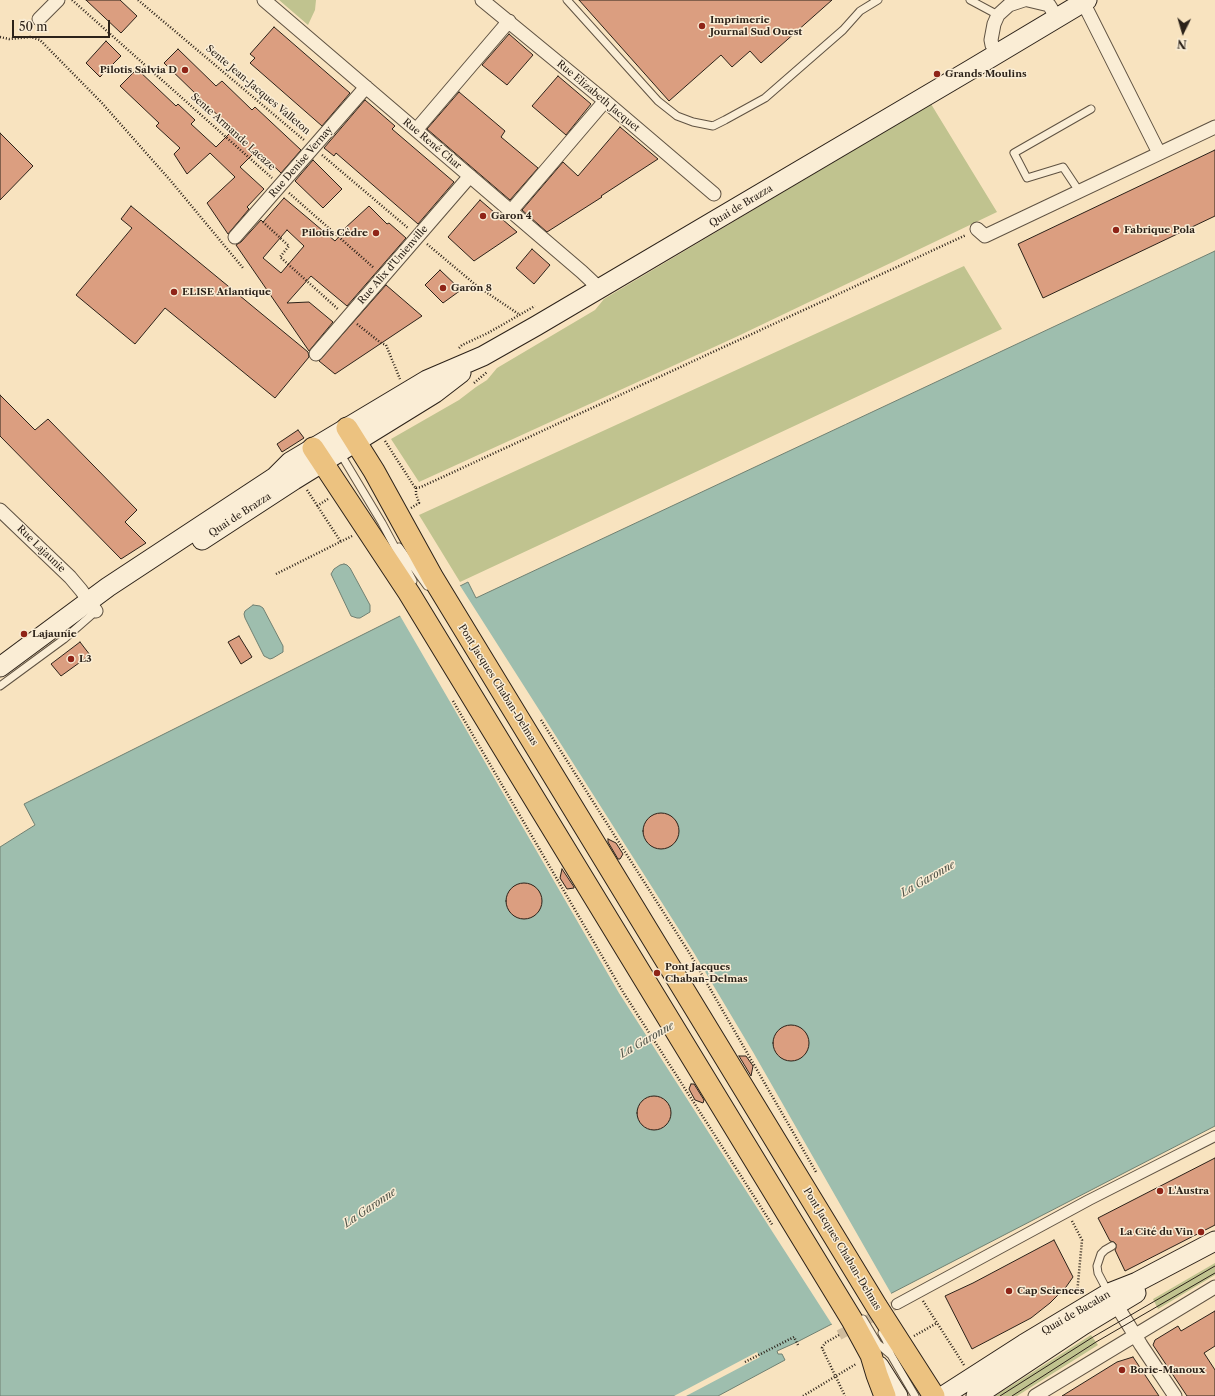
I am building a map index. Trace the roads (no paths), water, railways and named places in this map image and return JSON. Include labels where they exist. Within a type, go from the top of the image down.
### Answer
[{"type":"main road","name":"Quai de Brazza","points":[[0,667],[88,599],[274,477],[290,462],[335,445],[435,393],[483,356],[600,289],[998,53],[1051,8],[1085,1]]},
{"type":"main road","name":"Quai de Brazza","points":[[0,678],[60,634],[88,599],[180,554],[335,445]]},
{"type":"main road","name":"Pont Jacques Chaban-Delmas","points":[[335,445],[865,1316],[934,1396]]},
{"type":"main road","name":"Pont Jacques Chaban-Delmas","points":[[335,445],[865,1316],[881,1355],[877,1375],[885,1396]]},
{"type":"main road","name":"Quai de Bacalan","points":[[976,1396],[1137,1282],[1215,1241]]},
{"type":"main road","name":"Quai de Bacalan","points":[[943,1396],[1024,1344],[1112,1299],[1215,1252]]},
{"type":"main road","points":[[881,1355],[898,1396]]},
{"type":"street","points":[[39,19],[58,0]]},
{"type":"street","name":"Rue René Char","points":[[264,0],[600,289]]},
{"type":"street","name":"Rue Elizabeth Jacquet","points":[[482,0],[605,101],[714,194]]},
{"type":"street","points":[[998,53],[992,45],[991,40],[993,28],[998,15],[1009,5],[1021,0],[1051,8]]},
{"type":"street","points":[[1085,1],[1160,153]]},
{"type":"street","points":[[416,130],[508,21]]},
{"type":"street","name":"Rue Denise Vernay","points":[[235,237],[366,87]]},
{"type":"street","points":[[511,211],[605,101]]},
{"type":"street","points":[[977,229],[985,236],[1215,127]]},
{"type":"street","name":"Rue Alix d'Unienville","points":[[316,354],[470,176]]},
{"type":"street","name":"Rue Lajaunie","points":[[0,510],[70,577],[88,599]]},
{"type":"street","points":[[865,1316],[918,1292],[1067,1212],[1215,1136]]},
{"type":"street","points":[[1035,1396],[1215,1287]]},
{"type":"street","points":[[1112,1299],[1175,1396]]},
{"type":"lane","points":[[567,0],[658,101],[677,116],[693,122],[713,126],[765,98],[843,30],[860,11],[878,0]]},
{"type":"lane","points":[[970,0],[998,15]]},
{"type":"lane","points":[[1079,191],[1063,167],[1026,178],[1014,153],[1091,110]]},
{"type":"lane","points":[[335,445],[422,587]]},
{"type":"lane","points":[[0,659],[88,599]]},
{"type":"lane","points":[[0,686],[64,639],[88,599]]},
{"type":"lane","points":[[1112,1246],[1101,1254],[1097,1266],[1098,1273],[1112,1299]]},
{"type":"lane","points":[[879,1328],[886,1340],[881,1355]]},
{"type":"lane","name":"Pont Jacques Chaban-Delmas","points":[[881,1355],[915,1396]]},
{"type":"water","name":"La Garonne","points":[[1215,251],[1215,1126],[777,1351],[778,1354],[782,1354],[785,1360],[718,1396],[0,1396],[0,847],[35,825],[24,804],[468,582],[476,598]]},
{"type":"water","points":[[344,564],[350,568],[370,605],[370,612],[360,618],[351,616],[331,574],[334,569]]},
{"type":"water","points":[[253,605],[263,608],[283,646],[283,652],[273,658],[270,659],[264,656],[245,618],[245,611]]},
{"type":"tunnel","points":[[839,1335],[897,1304]]},
{"type":"tram line","points":[[1000,1396],[1093,1337],[1215,1266]]},
{"type":"tram line","points":[[1012,1396],[1096,1342],[1215,1273]]},
{"type":"place","name":"Imprimerie Journal Sud Ouest","points":[[702,26]]},
{"type":"place","name":"Pilotis Salvia D","points":[[185,70]]},
{"type":"place","name":"Grands Moulins","points":[[937,74]]},
{"type":"place","name":"Garon 4","points":[[483,216]]},
{"type":"place","name":"Fabrique Pola","points":[[1116,230]]},
{"type":"place","name":"Pilotis Cèdre","points":[[376,233]]},
{"type":"place","name":"Garon 8","points":[[443,288]]},
{"type":"place","name":"ELISE Atlantique","points":[[174,292]]},
{"type":"place","name":"Lajaunie","points":[[24,634]]},
{"type":"place","name":"L3","points":[[71,659]]},
{"type":"place","name":"Pont Jacques Chaban-Delmas","points":[[657,973]]},
{"type":"place","name":"L'Austra","points":[[1160,1191]]},
{"type":"place","name":"La Cité du Vin","points":[[1201,1232]]},
{"type":"place","name":"Cap Sciences","points":[[1009,1291]]},
{"type":"place","name":"Borie-Manoux","points":[[1122,1370]]}]
